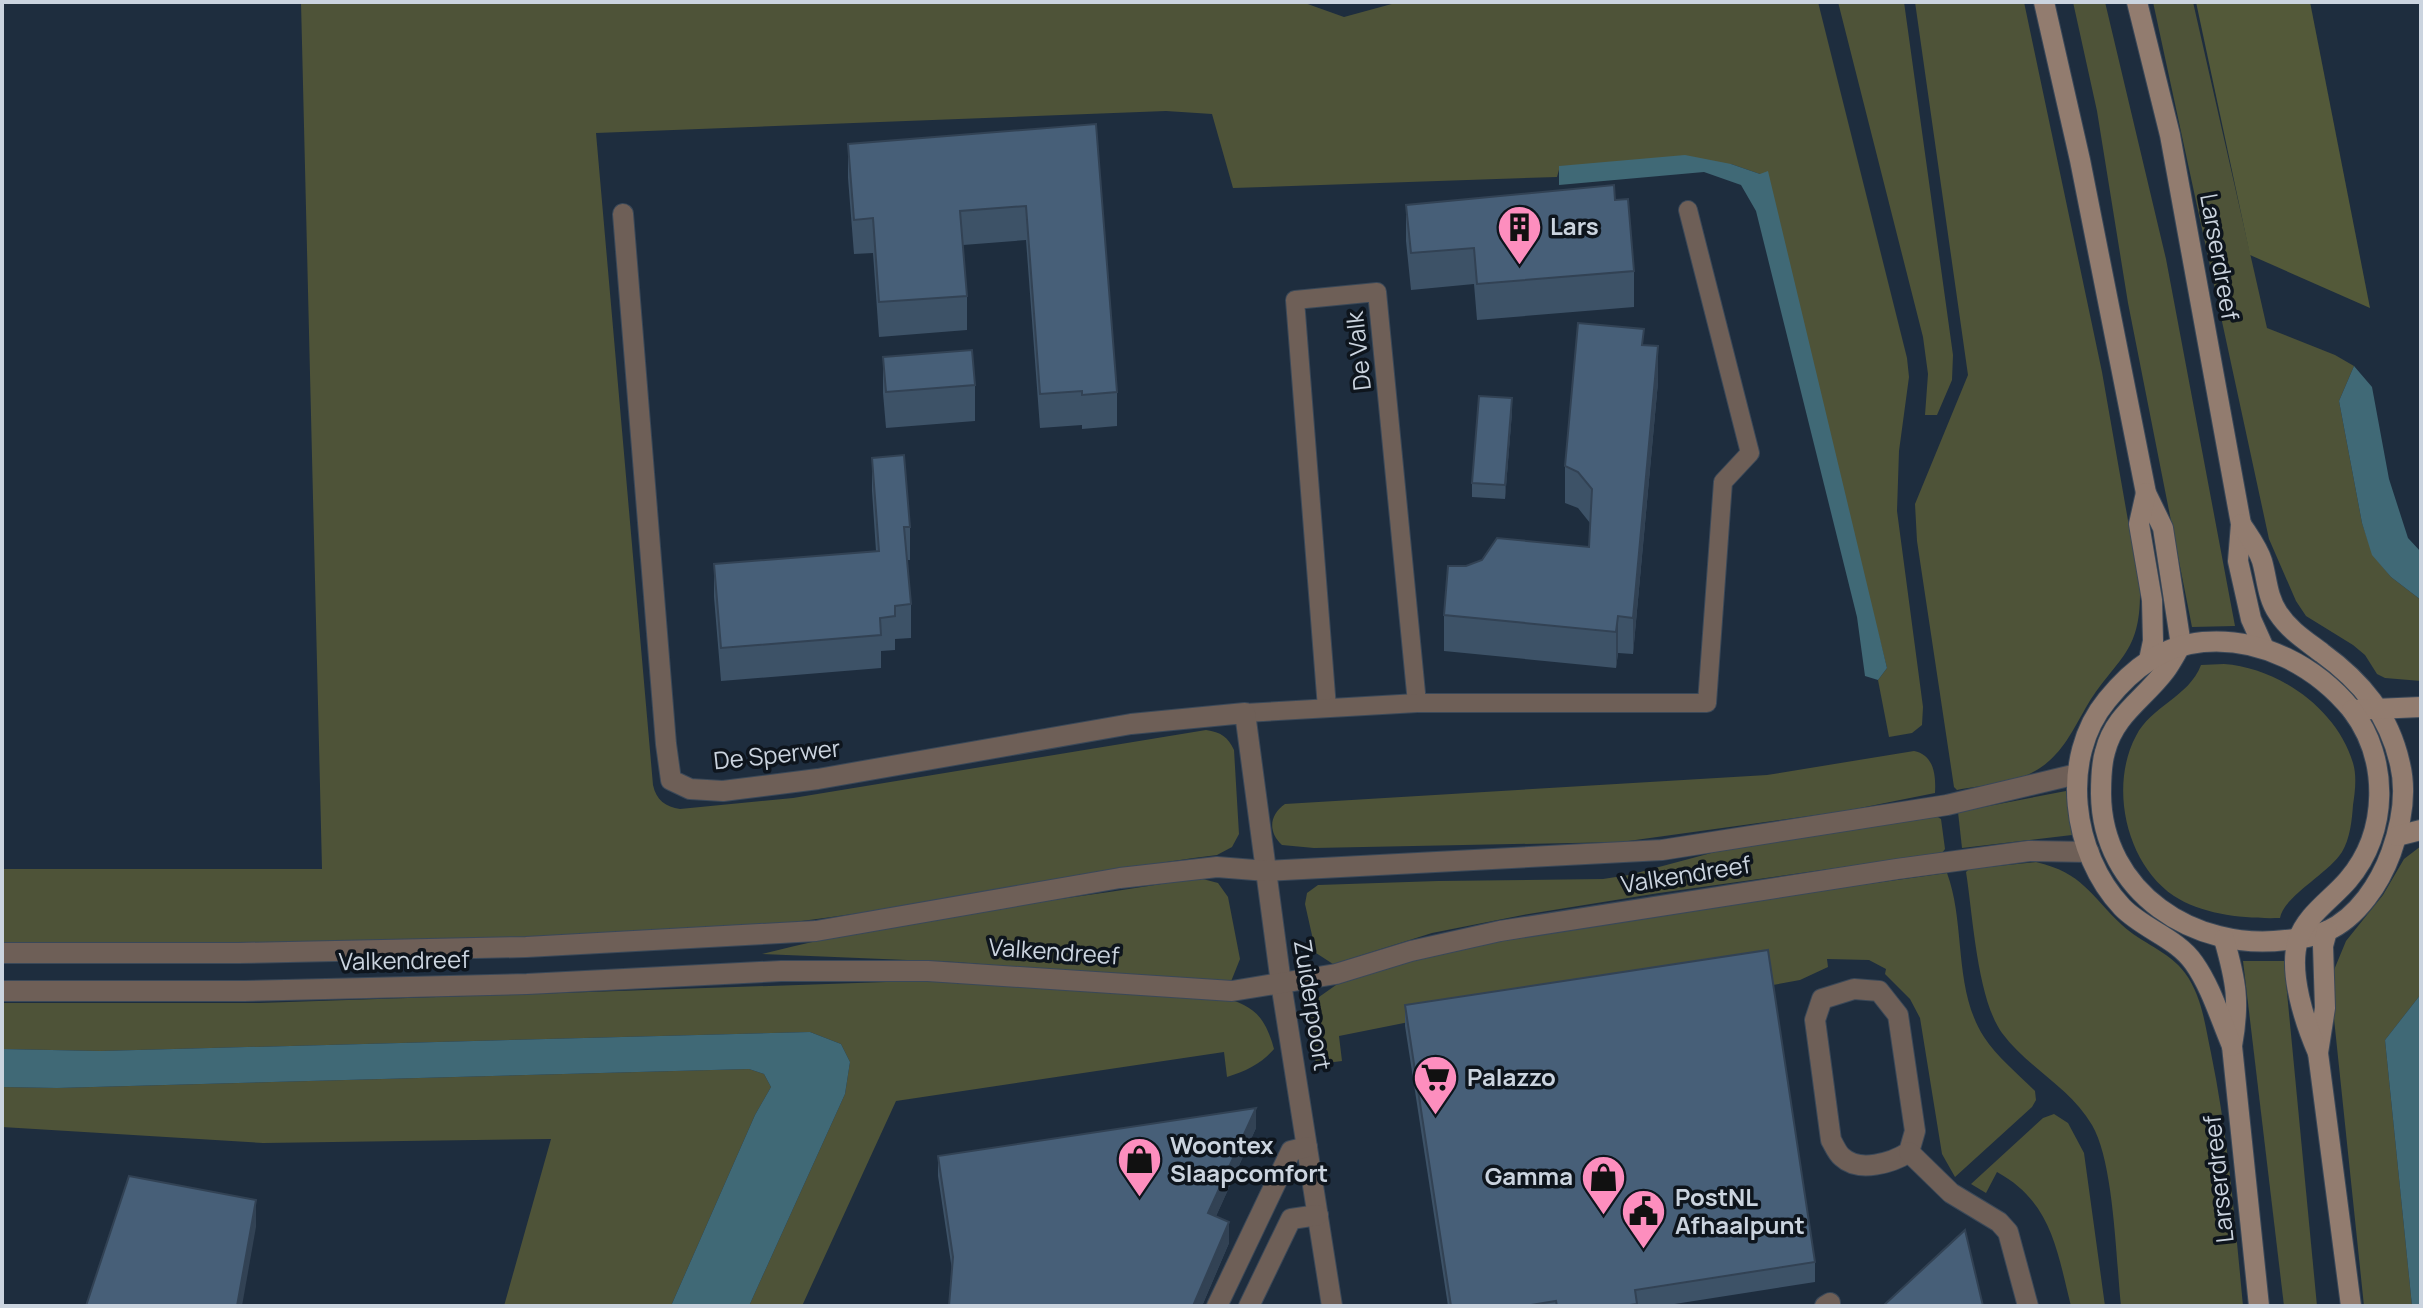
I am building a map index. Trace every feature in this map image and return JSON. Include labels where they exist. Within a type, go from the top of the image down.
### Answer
[{"type":"main road","points":[[2044,2],[2080,160],[2146,493],[2163,528],[2181,645],[2165,671],[2123,714],[2111,733],[2104,755],[2102,807],[2105,828],[2128,878],[2146,898],[2176,919],[2224,939],[2247,943],[2298,939],[2327,931],[2345,920],[2369,895],[2384,870],[2397,836],[2403,802],[2401,768],[2393,736],[2379,708]]},
{"type":"main road","name":"Larserdreef","points":[[2137,2],[2170,135],[2241,524],[2238,561],[2251,619],[2264,648]]},
{"type":"main road","points":[[2146,493],[2139,524],[2152,600],[2153,641],[2149,660]]},
{"type":"main road","name":"Larserdreef","points":[[2241,524],[2261,557],[2270,597],[2288,626],[2347,672],[2379,708]]},
{"type":"main road","points":[[2114,853],[2089,852],[2077,801],[2077,774],[2084,741],[2100,709],[2131,673],[2149,660],[2181,645],[2224,641],[2279,653],[2324,681],[2352,710],[2369,737],[2376,758],[2380,800],[2375,832],[2351,877],[2306,923],[2298,939],[2296,953],[2302,1015],[2318,1053],[2351,1306]]},
{"type":"main road","points":[[2352,710],[2421,707]]},
{"type":"main road","points":[[2397,836],[2421,830]]},
{"type":"main road","name":"Larserdreef","points":[[2089,852],[2122,907],[2193,960],[2208,986],[2232,1046],[2259,1306]]},
{"type":"main road","points":[[2318,1053],[2325,1008],[2323,946],[2327,931]]},
{"type":"main road","name":"Larserdreef","points":[[2224,939],[2233,971],[2238,1012],[2232,1046]]},
{"type":"street","name":"De Sperwer","points":[[623,214],[671,780],[690,789],[723,791],[818,779],[1131,724],[1245,713]]},
{"type":"street","points":[[1245,713],[1267,871]]},
{"type":"street","name":"Valkendreef","points":[[2,953],[238,953],[526,947],[816,931],[1120,878],[1217,867],[1267,871],[1662,850],[1947,805],[2077,774]]},
{"type":"street","name":"Valkendreef","points":[[2,991],[244,991],[527,984],[781,971],[928,971],[1232,991],[1336,974],[1411,951],[1500,931],[2029,851],[2089,852]]},
{"type":"street","name":"Zuiderpoort","points":[[1267,871],[1281,983],[1332,1306]]},
{"type":"street","points":[[1854,989],[1879,991],[1898,1015],[1915,1131],[1909,1152],[1893,1162],[1857,1165],[1842,1157],[1831,1140],[1815,1020],[1822,999],[1854,989]]},
{"type":"street","points":[[1307,1147],[1291,1151],[1221,1298],[1250,1305],[1291,1219],[1318,1215]]},
{"type":"street","points":[[1909,1152],[1951,1193],[1999,1222],[2008,1232],[2028,1306]]},
{"type":"lane","points":[[1245,713],[1417,703],[1707,703],[1723,482],[1750,453],[1688,210]]},
{"type":"lane","name":"De Valk","points":[[1327,708],[1295,300],[1377,292],[1417,703]]},
{"type":"green space","points":[[301,2],[1302,2],[1344,17],[1399,2],[1818,2],[1907,358],[1909,377],[1899,451],[1897,511],[1923,707],[1922,725],[1912,733],[1889,737],[1878,680],[1887,668],[1760,174],[1731,164],[1560,166],[1557,177],[1233,188],[1212,114],[1166,111],[596,133],[653,785],[659,799],[670,807],[680,809],[793,798],[1206,730],[1223,736],[1234,750],[1239,834],[1232,847],[1217,855],[808,920],[720,930],[442,941],[2,946],[2,869],[322,869]]},
{"type":"green space","points":[[1838,2],[1904,2],[1953,355],[1952,380],[1937,415],[1925,415],[1928,374],[1923,337]]},
{"type":"green space","points":[[1915,2],[2024,2],[2102,372],[2140,589],[2137,628],[2126,653],[2053,757],[2045,765],[2017,779],[1957,790],[1954,787],[1917,541],[1915,504],[1968,375]]},
{"type":"green space","points":[[2073,2],[2105,2],[2166,259],[2235,626],[2192,627],[2128,303],[2097,111]]},
{"type":"green space","points":[[2153,2],[2193,2],[2267,328],[2335,355],[2354,366],[2339,401],[2362,523],[2373,555],[2391,577],[2421,600],[2421,681],[2385,678],[2377,674],[2365,655],[2353,645],[2306,616],[2296,601],[2269,539]]},
{"type":"green space","points":[[2196,2],[2310,2],[2370,308],[2250,255]]},
{"type":"green space","points":[[2224,664],[2265,674],[2303,695],[2334,725],[2354,768],[2352,817],[2345,847],[2289,902],[2280,918],[2225,914],[2198,908],[2174,896],[2157,882],[2144,865],[2127,823],[2124,778],[2136,736],[2151,717],[2188,685],[2201,665]]},
{"type":"green space","points":[[1914,751],[1930,761],[1935,793],[1845,811],[1621,842],[1314,848],[1282,845],[1274,835],[1272,824],[1276,813],[1285,804],[1767,775]]},
{"type":"green space","points":[[2066,791],[2072,835],[1962,848],[1958,812]]},
{"type":"green space","points":[[1936,816],[1941,819],[1945,849],[1942,853],[1523,915],[1432,933],[1333,964],[1316,953],[1305,904],[1307,893],[1318,885],[1603,879],[1715,852]]},
{"type":"green space","points":[[2421,846],[2421,994],[2385,1040],[2412,1306],[2364,1306],[2331,990],[2334,970],[2346,941],[2383,895],[2404,859]]},
{"type":"green space","points":[[2036,862],[2065,872],[2085,886],[2130,931],[2178,965],[2191,982],[2205,1021],[2217,1084],[2243,1306],[2121,1306],[2110,1186],[2092,1125],[2061,1088],[2024,1057],[2002,1033],[1981,978],[1966,872],[1969,869]]},
{"type":"green space","points":[[1947,873],[1974,1018],[1995,1051],[2035,1091],[2036,1100],[1955,1177],[1942,1154],[1920,1018],[1910,999],[1885,974],[1886,969],[1869,960],[1827,959],[1828,967],[1800,980],[1773,985],[1768,969],[1404,1023],[1339,1036],[1342,1061],[1319,1064],[1310,1055],[1307,1020],[1319,997],[1336,985],[1423,957],[1544,932],[1680,910]]},
{"type":"green space","points":[[1199,878],[1218,883],[1228,897],[1240,959],[1230,984],[955,962],[762,954],[925,920]]},
{"type":"green space","points":[[2243,961],[2284,961],[2317,1306],[2284,1306]]},
{"type":"green space","points":[[915,981],[986,982],[1219,997],[1241,1003],[1256,1013],[1274,1049],[1253,1066],[1227,1077],[1224,1052],[896,1101],[802,1306],[749,1306],[845,1094],[850,1062],[841,1044],[810,1032],[100,1051],[2,1049],[2,1003],[259,1003]]},
{"type":"green space","points":[[749,1069],[764,1074],[771,1087],[755,1115],[671,1306],[504,1306],[551,1139],[263,1143],[2,1127],[2,1087]]},
{"type":"green space","points":[[2054,1114],[2068,1123],[2084,1153],[2105,1306],[2071,1306],[2049,1230],[2030,1198],[2015,1184],[1997,1172],[1986,1193],[1971,1184],[2043,1118]]},
{"type":"water","points":[[1685,155],[1731,164],[1760,174],[1768,171],[1887,668],[1878,680],[1865,676],[1857,617],[1756,211],[1741,185],[1704,172],[1559,185],[1559,166]]},
{"type":"water","points":[[2354,366],[2372,387],[2389,479],[2408,538],[2421,552],[2421,600],[2391,577],[2372,555],[2362,523],[2339,401]]},
{"type":"water","points":[[2421,994],[2421,1306],[2412,1306],[2385,1040]]},
{"type":"water","points":[[810,1032],[841,1044],[850,1062],[845,1094],[749,1306],[671,1306],[755,1115],[771,1087],[764,1074],[749,1069],[2,1087],[2,1049],[100,1051]]},
{"type":"building","points":[[1096,124],[1117,392],[1040,394],[1026,206],[960,211],[967,296],[879,302],[873,218],[854,220],[848,144]]},
{"type":"building","points":[[1614,185],[1615,200],[1628,199],[1634,271],[1477,284],[1474,248],[1411,253],[1406,205]]},
{"type":"building","points":[[1578,323],[1644,329],[1642,345],[1658,346],[1633,618],[1618,616],[1616,632],[1444,615],[1448,566],[1466,566],[1482,560],[1497,538],[1589,547],[1592,489],[1578,472],[1565,466]]},
{"type":"building","points":[[972,350],[975,385],[886,392],[883,357]]},
{"type":"building","points":[[1479,396],[1512,398],[1505,485],[1472,483]]},
{"type":"building","points":[[904,455],[910,527],[904,527],[911,604],[895,606],[895,616],[880,618],[881,635],[721,648],[714,564],[879,551],[872,458]]},
{"type":"building","points":[[1768,950],[1815,1262],[1635,1290],[1637,1304],[1622,1306],[1557,1306],[1556,1301],[1525,1306],[1451,1306],[1405,1005]]},
{"type":"building","points":[[1256,1108],[1208,1213],[1229,1222],[1193,1306],[949,1306],[953,1257],[938,1156]]},
{"type":"building","points":[[129,1176],[256,1200],[237,1306],[86,1306]]},
{"type":"building","points":[[1965,1230],[1983,1306],[1883,1306]]},
{"type":"place","name":"Lars","points":[[1519,266]]},
{"type":"place","name":"Palazzo","points":[[1436,1117]]},
{"type":"place","name":"Woontex Slaapcomfort","points":[[1139,1199]]},
{"type":"place","name":"Gamma","points":[[1604,1216]]},
{"type":"place","name":"PostNL Afhaalpunt","points":[[1644,1251]]}]
